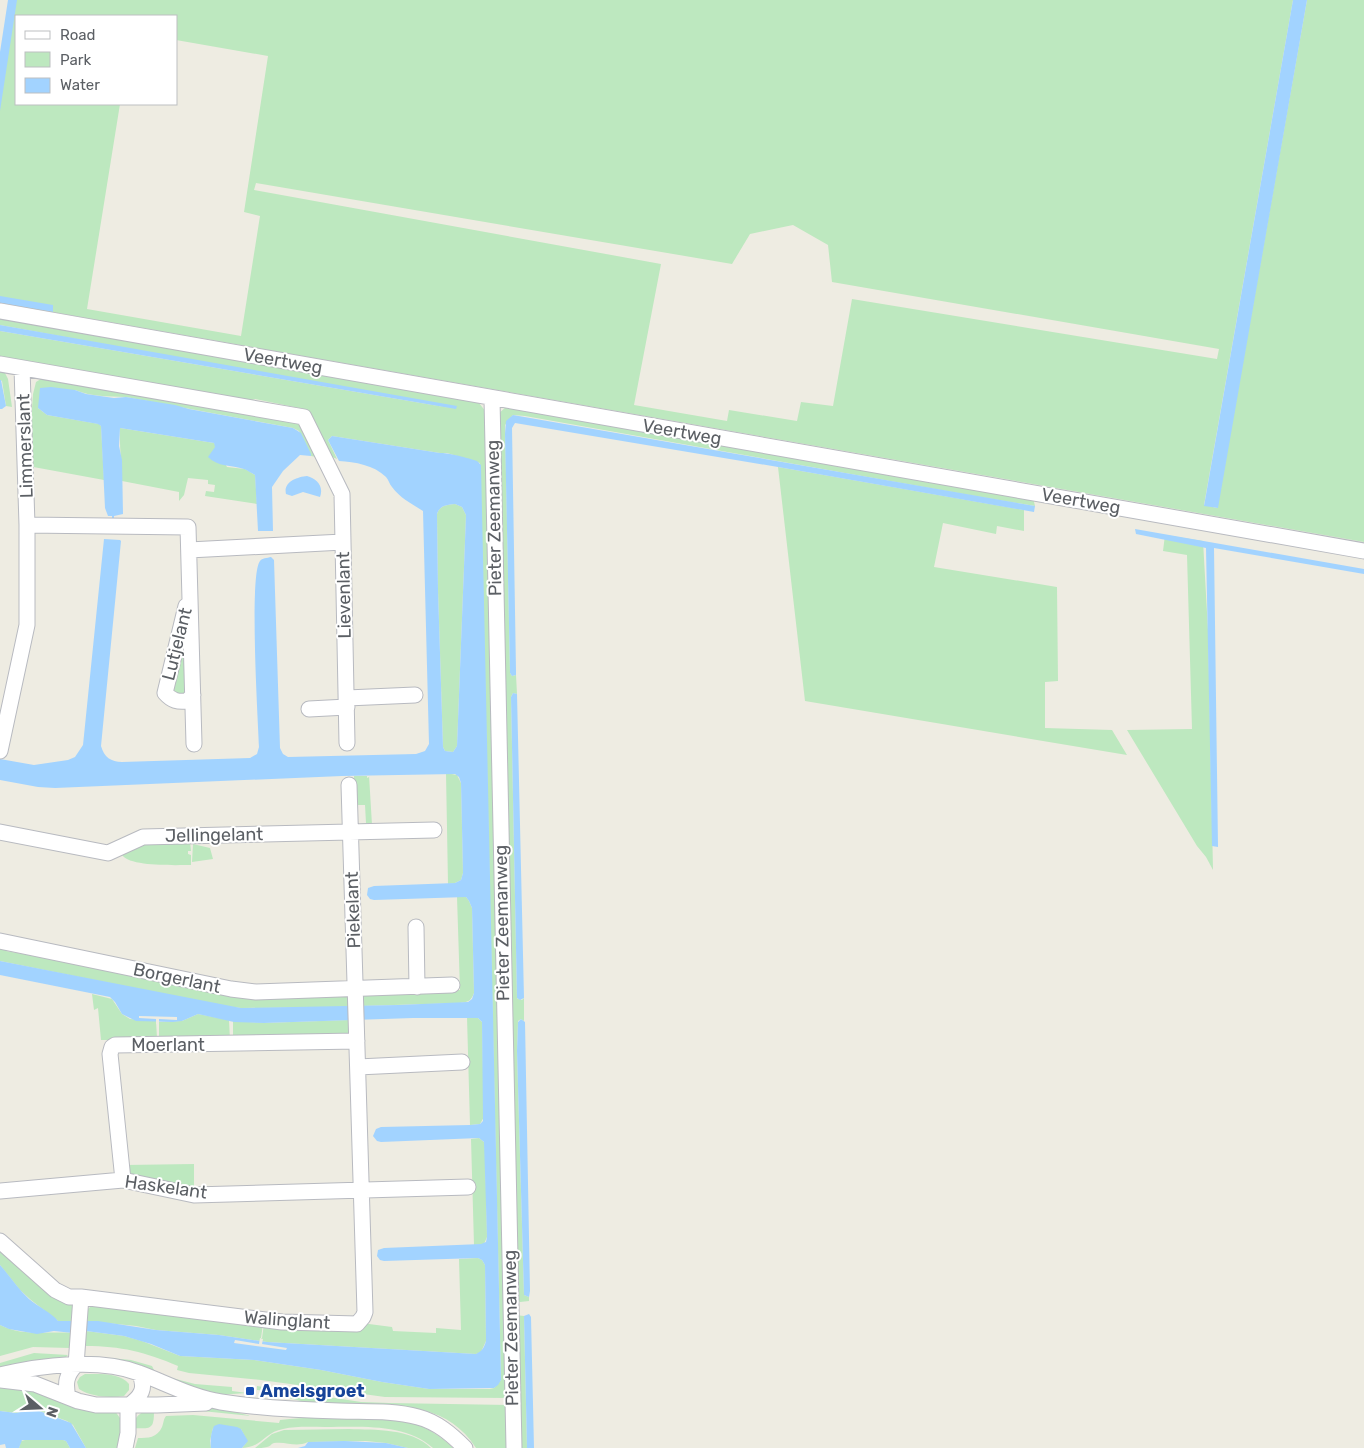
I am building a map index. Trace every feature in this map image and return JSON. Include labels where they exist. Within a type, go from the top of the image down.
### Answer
[{"type":"street","name":"Veertweg","points":[[0,311],[1364,551]]},
{"type":"street","points":[[0,364],[304,417],[342,494],[343,542]]},
{"type":"street","name":"Limmerslant","points":[[0,749],[27,625],[27,525],[22,368]]},
{"type":"street","name":"Pieter Zeemanweg","points":[[492,398],[514,1448]]},
{"type":"street","name":"Lutjelant","points":[[27,525],[188,527],[194,744]]},
{"type":"street","name":"Lievenlant","points":[[189,550],[343,542],[347,743]]},
{"type":"street","name":"Lutjelant","points":[[190,592],[181,623],[166,693],[170,699],[179,702],[187,701],[193,695]]},
{"type":"street","points":[[309,709],[347,702],[415,695]]},
{"type":"street","points":[[349,785],[350,832]]},
{"type":"street","name":"Jellingelant","points":[[0,832],[108,853],[143,836],[434,830]]},
{"type":"street","name":"Piekelant","points":[[350,832],[356,992]]},
{"type":"street","points":[[416,927],[417,987]]},
{"type":"street","name":"Borgerlant","points":[[0,942],[231,989],[256,992],[356,992]]},
{"type":"street","points":[[356,992],[452,985]]},
{"type":"street","name":"Walinglant","points":[[80,1304],[282,1322],[356,1324],[363,1317],[365,1312],[356,992]]},
{"type":"street","name":"Moerlant","points":[[122,1180],[110,1054],[112,1047],[115,1045],[357,1036]]},
{"type":"street","points":[[358,1068],[462,1062]]},
{"type":"street","name":"Haskelant","points":[[0,1191],[122,1180],[194,1195],[362,1190]]},
{"type":"street","points":[[362,1190],[468,1187]]},
{"type":"street","points":[[0,1241],[55,1290],[80,1304],[76,1365],[71,1370],[66,1382],[68,1397]]},
{"type":"street","points":[[0,1375],[37,1366],[76,1365],[118,1368],[139,1373],[184,1393],[220,1402]]},
{"type":"street","points":[[128,1406],[136,1400],[142,1391],[142,1379],[139,1373]]},
{"type":"street","points":[[0,1380],[35,1384],[68,1397],[96,1405],[128,1406],[220,1402],[300,1410],[388,1413],[415,1416],[440,1426],[465,1448]]},
{"type":"street","points":[[125,1448],[128,1433],[128,1406]]},
{"type":"green space","points":[[9,0],[1293,0],[1204,505],[1217,508],[1307,0],[1364,0],[1364,542],[0,303],[0,60]],"holes":[[[15,15],[178,15],[178,40],[268,56],[244,212],[260,216],[241,336],[87,309],[120,105],[15,105]],[[256,183],[732,264],[750,234],[793,225],[828,245],[832,282],[1219,349],[1217,359],[852,299],[833,406],[801,402],[797,421],[729,410],[727,421],[634,405],[661,264],[254,190]]]},
{"type":"green space","points":[[0,316],[474,400],[486,412],[509,1398],[385,1397],[261,1380],[189,1373],[177,1370],[178,1366],[144,1354],[110,1347],[86,1346],[86,1331],[124,1336],[180,1356],[254,1360],[429,1389],[490,1389],[494,1388],[501,1380],[480,463],[447,453],[332,436],[328,440],[337,459],[330,456],[304,409],[255,399],[246,402],[0,359],[0,331],[456,409],[0,325]]},
{"type":"green space","points":[[0,370],[4,371],[8,379],[12,407],[6,406],[2,381],[0,380]]},
{"type":"green space","points":[[44,377],[291,420],[300,425],[317,457],[311,456],[299,431],[293,428],[126,397],[94,395],[75,390],[38,408],[47,415],[99,424],[101,426],[104,480],[28,466],[33,394],[36,382]]},
{"type":"green space","points":[[506,407],[1033,498],[1035,506],[525,416],[513,415],[505,425],[510,673],[512,676],[516,675],[517,694],[513,693],[511,697],[517,998],[522,1000],[524,998],[524,1021],[521,1019],[518,1021],[517,1051],[524,1295],[529,1297],[529,1301],[520,1302],[515,1299],[498,414]]},
{"type":"green space","points":[[120,428],[214,443],[227,467],[245,469],[255,475],[257,504],[205,496],[206,491],[214,492],[215,485],[208,484],[208,480],[188,478],[184,495],[179,501],[179,492],[122,481]]},
{"type":"green space","points":[[778,467],[1024,510],[1024,531],[997,526],[996,534],[943,523],[934,567],[1057,587],[1058,681],[1045,682],[1045,728],[1112,730],[1127,755],[805,701]]},
{"type":"green space","points":[[455,504],[462,507],[466,515],[457,746],[453,752],[445,751],[443,747],[437,514],[442,507]]},
{"type":"green space","points":[[1165,535],[1203,541],[1208,630],[1213,870],[1127,730],[1192,729],[1187,555],[1163,551]]},
{"type":"green space","points":[[183,628],[187,691],[182,695],[175,694],[171,686]]},
{"type":"green space","points":[[446,773],[457,775],[461,783],[463,873],[461,880],[448,884]]},
{"type":"green space","points":[[369,775],[372,825],[359,827],[360,824],[366,823],[365,805],[355,805],[354,776],[367,776],[367,778]]},
{"type":"green space","points":[[190,841],[191,851],[188,851],[188,854],[191,855],[191,865],[134,862],[122,855],[134,845]]},
{"type":"green space","points":[[193,844],[210,848],[213,859],[192,862]]},
{"type":"green space","points":[[457,897],[466,897],[472,908],[474,993],[470,999],[467,1002],[460,1003],[361,1006],[360,993],[460,990]]},
{"type":"green space","points":[[0,947],[6,948],[6,951],[23,954],[24,952],[234,995],[348,994],[349,1007],[241,1008],[218,1005],[0,961]]},
{"type":"green space","points":[[92,994],[112,999],[122,1014],[130,1019],[156,1021],[157,1038],[149,1040],[101,1040],[98,1008],[94,1010]]},
{"type":"green space","points":[[198,1014],[229,1020],[230,1040],[159,1040],[159,1022],[182,1021]]},
{"type":"green space","points":[[467,1017],[478,1018],[482,1022],[484,1117],[480,1124],[470,1125]]},
{"type":"green space","points":[[349,1020],[349,1037],[233,1040],[233,1021],[264,1023]]},
{"type":"green space","points":[[479,1138],[485,1143],[487,1237],[484,1244],[474,1245],[471,1139]]},
{"type":"green space","points":[[194,1164],[194,1190],[131,1177],[125,1165]]},
{"type":"green space","points":[[0,1246],[73,1305],[74,1322],[58,1321],[20,1290],[0,1265]]},
{"type":"green space","points":[[478,1258],[485,1265],[486,1341],[481,1352],[476,1354],[267,1342],[87,1321],[88,1309],[91,1306],[263,1324],[261,1338],[264,1324],[369,1324],[392,1327],[393,1331],[436,1333],[436,1328],[461,1330],[459,1259]]},
{"type":"green space","points":[[515,1315],[524,1316],[527,1448],[518,1448]]},
{"type":"green space","points":[[0,1325],[9,1329],[27,1332],[73,1333],[70,1348],[33,1347],[0,1356]]},
{"type":"green space","points":[[34,1353],[68,1355],[64,1359],[0,1370],[0,1363]]},
{"type":"green space","points":[[89,1356],[131,1360],[152,1366],[155,1372],[89,1358]]},
{"type":"green space","points":[[85,1374],[120,1377],[129,1384],[129,1390],[124,1396],[119,1397],[89,1394],[79,1389],[77,1382]]},
{"type":"green space","points":[[166,1378],[195,1384],[232,1387],[232,1391],[247,1393],[217,1395]]},
{"type":"green space","points":[[0,1385],[15,1385],[115,1411],[122,1421],[119,1448],[86,1448],[73,1425],[34,1409],[16,1413],[0,1411]]},
{"type":"green space","points":[[257,1386],[361,1402],[509,1405],[510,1448],[476,1448],[462,1430],[445,1418],[426,1411],[384,1405],[314,1403],[270,1395],[271,1391],[257,1390]]},
{"type":"green space","points":[[215,1407],[251,1416],[202,1411],[164,1412]]},
{"type":"green space","points":[[154,1410],[151,1426],[148,1428],[133,1428],[137,1416],[146,1411]]},
{"type":"green space","points":[[193,1415],[279,1423],[280,1420],[318,1417],[395,1419],[426,1428],[453,1448],[433,1448],[410,1434],[382,1428],[293,1427],[272,1433],[259,1443],[242,1448],[246,1443],[246,1439],[241,1429],[213,1428],[210,1441],[211,1448],[135,1448],[138,1438],[149,1437],[160,1431],[166,1416]]},
{"type":"green space","points":[[349,1429],[403,1433],[423,1441],[431,1448],[408,1448],[366,1441],[308,1442],[303,1444],[273,1443],[270,1446],[255,1448],[272,1434],[284,1430]]},
{"type":"green space","points":[[29,1439],[63,1440],[66,1441],[70,1448],[19,1448],[21,1441]]},
{"type":"water","points":[[8,0],[17,0],[0,111],[0,52]]},
{"type":"water","points":[[1293,0],[1307,0],[1218,508],[1204,506]]},
{"type":"water","points":[[0,296],[53,305],[53,312],[0,303]]},
{"type":"water","points":[[0,325],[457,406],[456,409],[0,331]]},
{"type":"water","points":[[0,380],[6,406],[2,409],[0,409]]},
{"type":"water","points":[[51,387],[75,390],[86,394],[114,398],[126,397],[175,405],[293,428],[301,433],[311,456],[300,455],[283,471],[272,487],[273,531],[258,531],[255,475],[244,469],[220,464],[208,457],[215,447],[214,443],[120,428],[119,446],[122,460],[123,514],[112,518],[112,516],[108,516],[105,508],[101,426],[47,415],[38,408],[40,388]]},
{"type":"water","points":[[513,415],[1035,506],[1034,512],[515,423],[512,428],[516,675],[512,676],[510,673],[505,434],[506,421]]},
{"type":"water","points":[[332,436],[447,453],[475,460],[481,465],[501,1380],[494,1388],[429,1389],[254,1360],[180,1356],[151,1344],[124,1336],[86,1331],[73,1333],[54,1331],[37,1334],[9,1329],[0,1325],[0,1265],[29,1299],[58,1321],[98,1321],[156,1330],[219,1335],[267,1342],[476,1354],[484,1347],[486,1341],[485,1265],[482,1260],[478,1258],[384,1261],[380,1260],[377,1256],[378,1250],[384,1248],[481,1244],[486,1242],[484,1142],[479,1138],[381,1142],[377,1141],[373,1136],[376,1129],[381,1127],[470,1125],[480,1124],[483,1121],[482,1022],[478,1018],[413,1018],[264,1023],[234,1022],[198,1014],[182,1021],[136,1021],[122,1014],[110,997],[0,975],[0,961],[241,1008],[398,1005],[468,1002],[472,999],[474,993],[472,908],[466,897],[374,900],[370,899],[367,895],[368,888],[374,886],[455,883],[461,880],[463,873],[461,783],[459,777],[455,774],[342,776],[55,788],[0,780],[0,759],[34,765],[68,760],[75,757],[83,745],[104,539],[121,541],[101,746],[108,758],[122,762],[250,758],[257,754],[259,747],[255,592],[260,561],[271,557],[274,560],[280,748],[283,754],[288,757],[416,754],[425,751],[429,744],[423,511],[399,494],[386,477],[376,470],[358,463],[339,461],[328,440]],"holes":[[[455,504],[462,507],[466,515],[457,746],[453,752],[445,751],[443,747],[437,514],[442,507],[447,505]]]},
{"type":"water","points":[[307,476],[319,484],[321,490],[320,497],[303,492],[292,496],[286,494],[289,483],[295,479]]},
{"type":"water","points":[[1135,529],[1364,569],[1364,574],[1214,548],[1218,847],[1212,846],[1206,548],[1136,534]]},
{"type":"water","points":[[513,693],[517,694],[524,998],[520,1000],[517,998],[511,697]]},
{"type":"water","points":[[521,1019],[525,1022],[529,1297],[524,1295],[517,1051],[518,1022]]},
{"type":"water","points":[[529,1314],[531,1317],[534,1448],[527,1448],[524,1316]]},
{"type":"water","points":[[34,1409],[71,1423],[86,1448],[70,1448],[66,1441],[63,1440],[22,1440],[19,1448],[6,1448],[5,1444],[0,1445],[0,1411],[16,1413]]},
{"type":"water","points":[[219,1424],[241,1429],[248,1441],[242,1448],[211,1448],[213,1428]]},
{"type":"water","points":[[308,1442],[386,1443],[408,1448],[298,1448],[305,1446]]},
{"type":"pier","points":[[139,1016],[177,1017],[177,1020],[159,1019],[159,1024],[156,1024],[156,1019],[139,1018]]},
{"type":"pier","points":[[260,1338],[263,1339],[262,1344],[287,1348],[286,1350],[234,1343],[235,1340],[259,1344]]},
{"type":"place","name":"Amelsgroet","points":[[250,1391]]}]
